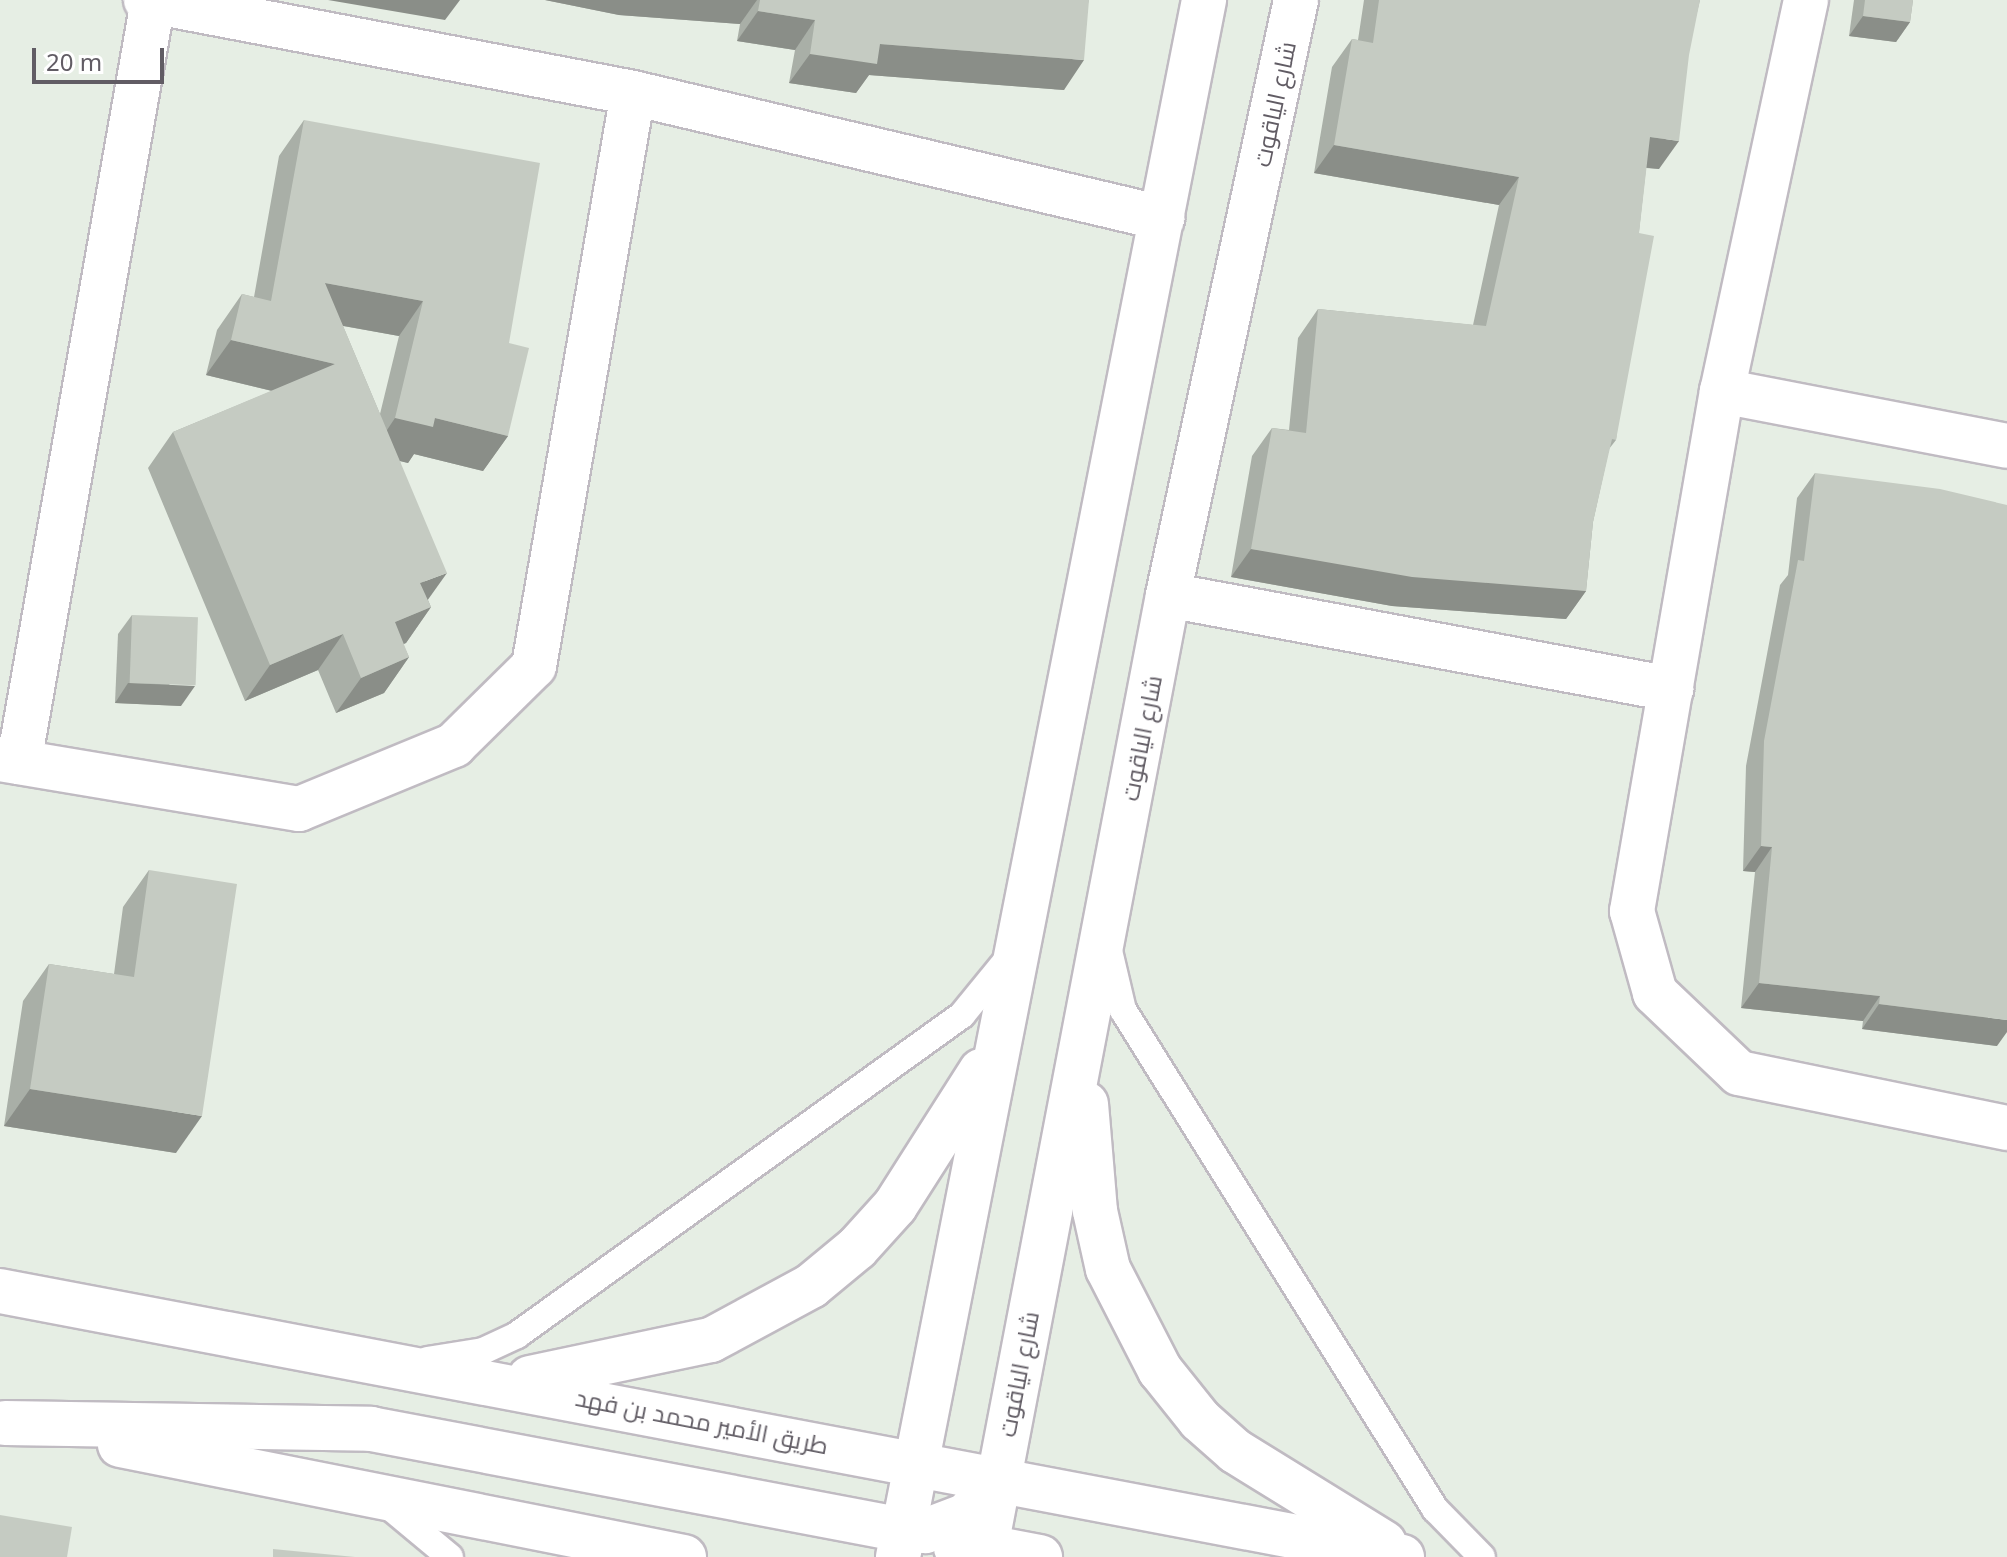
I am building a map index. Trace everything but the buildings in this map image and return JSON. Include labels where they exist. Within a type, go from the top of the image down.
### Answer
[{"type":"street","points":[[942,1547],[915,1462],[1204,0]]},
{"type":"street","name":"شارع الياقوت","points":[[998,1478],[1168,595],[1296,0]]},
{"type":"street","points":[[1806,0],[1722,391],[1632,911],[1655,993],[1739,1073],[2007,1128]]},
{"type":"street","points":[[633,93],[534,666],[454,745],[299,809],[10,761],[149,1],[633,93],[1162,218]]},
{"type":"street","points":[[1722,391],[2007,446]]},
{"type":"street","points":[[1168,595],[1671,689]]},
{"type":"street","points":[[1082,1047],[1095,1211],[1108,1269],[1160,1370],[1200,1420],[1235,1451],[1404,1557]]},
{"type":"street","points":[[504,1383],[711,1340],[811,1286],[857,1248],[895,1206],[995,1048]]},
{"type":"street","name":"طريق الأمير محمد بن فهد","points":[[0,1291],[504,1383],[1404,1557]]},
{"type":"street","points":[[3,1423],[684,1557]]},
{"type":"street","points":[[3,1423],[371,1429],[942,1547],[1040,1557]]},
{"type":"street","points":[[942,1547],[985,1499],[998,1478]]},
{"type":"street","points":[[480,1515],[547,1557]]},
{"type":"lane","points":[[1107,912],[1114,985],[1123,1010],[1435,1509],[1482,1557]]},
{"type":"lane","points":[[392,1362],[483,1351],[517,1335],[962,1015],[986,991],[1018,932]]},
{"type":"lane","points":[[367,1493],[410,1519],[450,1557]]}]
